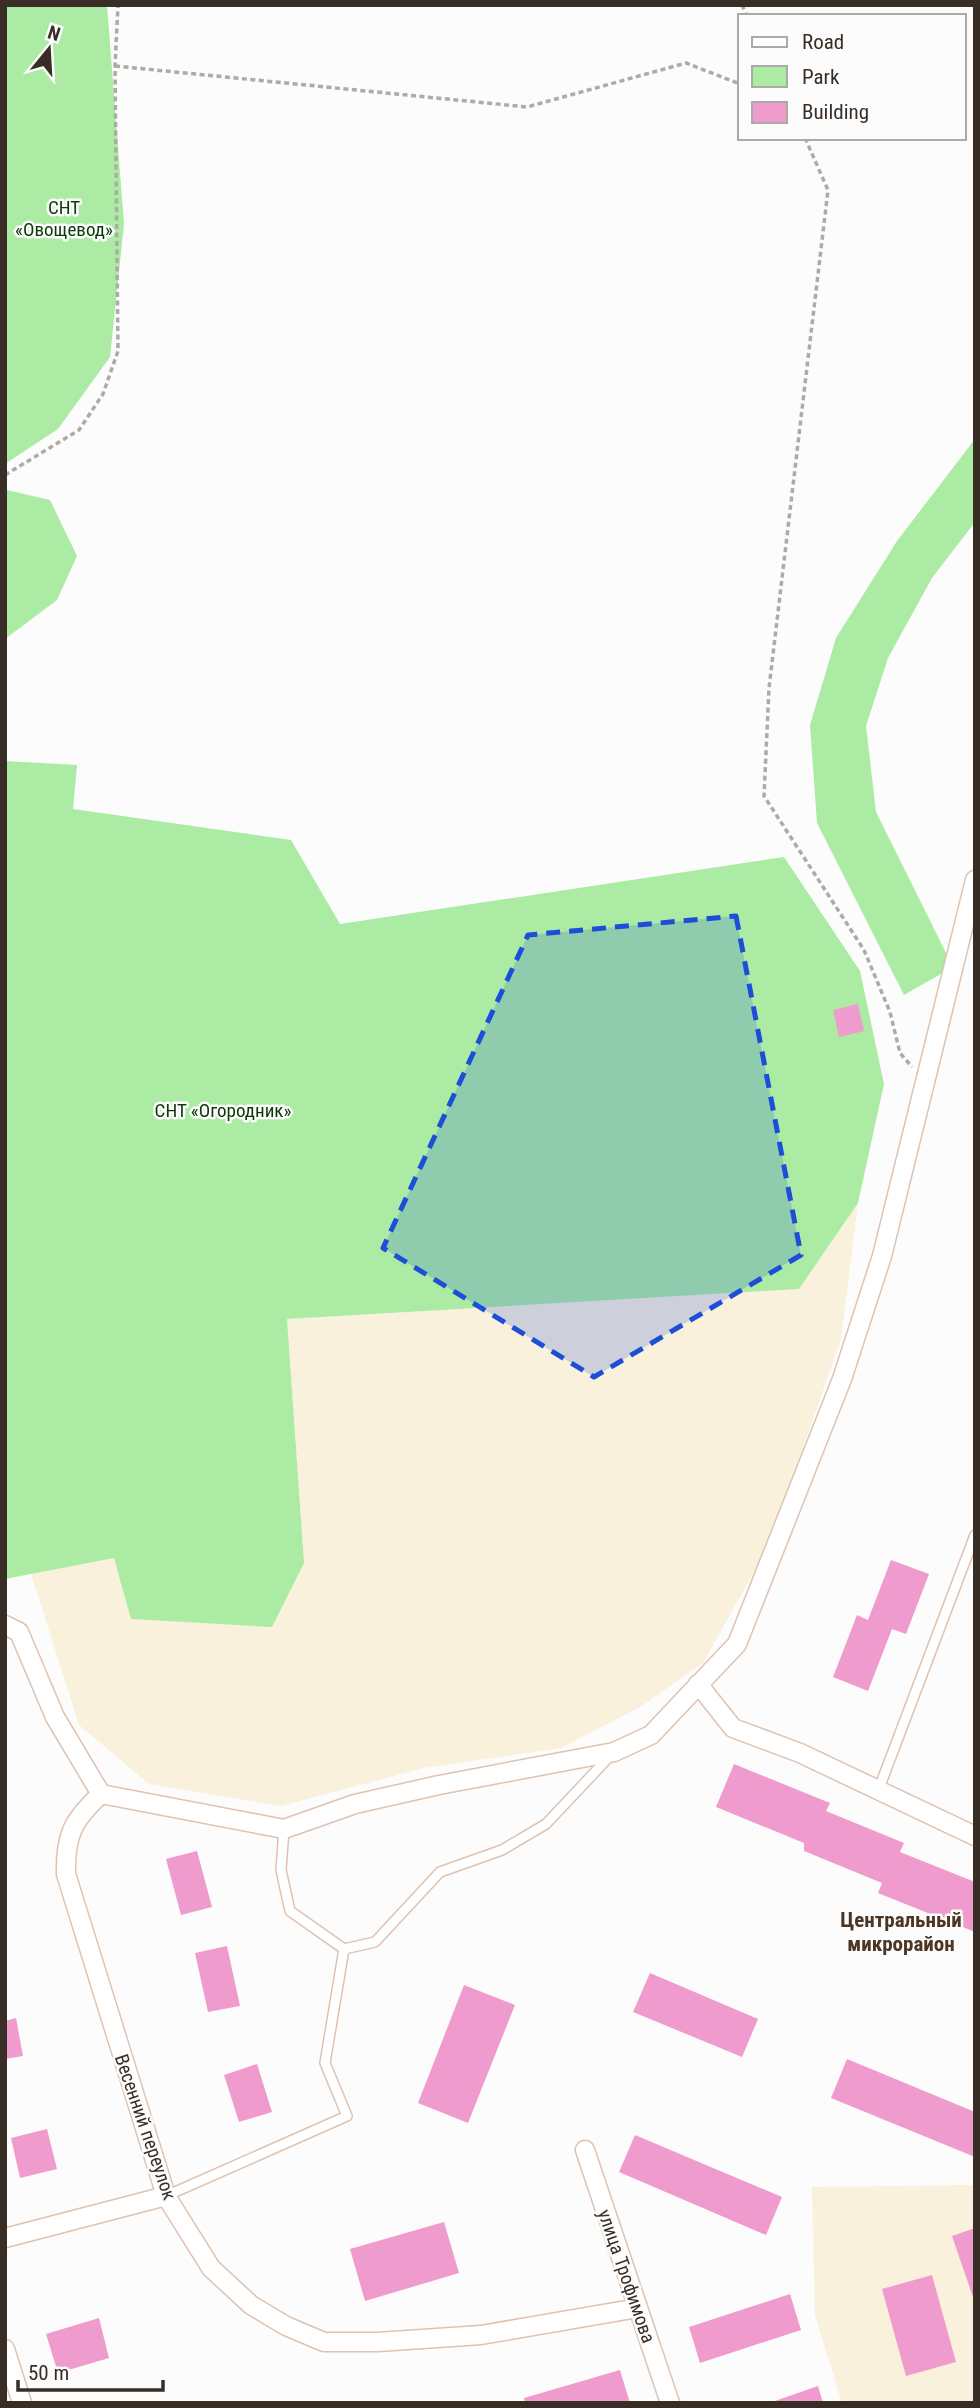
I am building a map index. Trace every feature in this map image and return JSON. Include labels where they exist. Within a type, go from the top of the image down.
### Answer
[{"type":"street","points":[[5,1625],[19,1632],[55,1717],[101,1794],[284,1829],[355,1804],[427,1787],[614,1752],[650,1735],[737,1644],[842,1379],[882,1256],[975,880]]},
{"type":"street","points":[[698,1685],[733,1728],[800,1753],[975,1836]]},
{"type":"street","name":"Весенний переулок","points":[[101,1794],[75,1823],[66,1846],[66,1874],[166,2196],[211,2268],[251,2305],[286,2326],[324,2342],[378,2342],[481,2335],[638,2308]]},
{"type":"street","name":"улица Трофимова","points":[[585,2150],[670,2403]]},
{"type":"street","points":[[5,2238],[166,2196]]},
{"type":"street","points":[[5,2349],[22,2403]]},
{"type":"lane","points":[[878,1791],[975,1535]]},
{"type":"lane","points":[[284,1829],[281,1870],[290,1911],[344,1949],[375,1942],[440,1872],[502,1850],[545,1824],[614,1752]]},
{"type":"lane","points":[[166,2196],[347,2116],[325,2063],[344,1949]]},
{"type":"path","points":[[5,475],[79,430],[103,394],[118,351],[115,66],[118,5]]},
{"type":"path","points":[[115,66],[527,107],[686,63],[738,83]]},
{"type":"path","points":[[806,140],[828,190],[769,688],[764,796],[864,950],[890,1012],[900,1053],[926,1084]]},
{"type":"highlighted area","points":[[736,916],[801,1255],[594,1377],[383,1248],[528,935]]},
{"type":"shaded area","points":[[858,1203],[841,1339],[770,1543],[703,1663],[640,1707],[561,1748],[424,1768],[281,1806],[149,1784],[79,1725],[31,1574],[114,1558],[304,1563],[287,1319],[799,1289]]},
{"type":"shaded area","points":[[975,2185],[975,2403],[842,2403],[815,2315],[812,2187]]},
{"type":"green space","name":"СНТ «Овощевод»","points":[[5,5],[107,5],[124,224],[110,357],[58,429],[5,464]]},
{"type":"green space","points":[[975,439],[975,522],[932,578],[888,658],[866,726],[876,812],[953,967],[904,995],[817,823],[810,725],[836,638],[897,541]]},
{"type":"green space","points":[[7,490],[50,500],[77,556],[57,600],[5,639]]},
{"type":"green space","name":"СНТ «Огородник»","points":[[5,761],[77,765],[73,809],[291,840],[340,924],[784,857],[860,971],[884,1084],[858,1203],[799,1289],[287,1319],[304,1563],[272,1627],[131,1619],[114,1558],[5,1579]]},
{"type":"building","points":[[858,1004],[864,1031],[839,1037],[833,1010]]},
{"type":"building","points":[[891,1560],[929,1574],[906,1634],[892,1629],[868,1691],[833,1677],[857,1615],[868,1620]]},
{"type":"building","points":[[734,1764],[830,1803],[826,1811],[904,1843],[900,1852],[975,1882],[975,1932],[878,1893],[882,1883],[804,1851],[804,1843],[716,1807]]},
{"type":"building","points":[[197,1851],[212,1907],[181,1915],[166,1859]]},
{"type":"building","points":[[227,1946],[240,2006],[208,2012],[195,1953]]},
{"type":"building","points":[[650,1973],[758,2019],[742,2057],[633,2012]]},
{"type":"building","points":[[464,1985],[515,2005],[468,2123],[418,2103]]},
{"type":"building","points":[[16,2018],[23,2056],[5,2059],[5,2021]]},
{"type":"building","points":[[847,2059],[975,2112],[975,2157],[831,2098]]},
{"type":"building","points":[[257,2064],[272,2112],[239,2122],[224,2075]]},
{"type":"building","points":[[47,2129],[57,2169],[20,2178],[11,2138]]},
{"type":"building","points":[[635,2135],[782,2197],[766,2235],[619,2172]]},
{"type":"building","points":[[444,2222],[459,2273],[365,2301],[350,2249]]},
{"type":"building","points":[[975,2228],[975,2300],[974,2300],[952,2236]]},
{"type":"building","points":[[932,2275],[956,2362],[906,2376],[882,2289]]},
{"type":"building","points":[[790,2294],[801,2330],[700,2363],[689,2327]]},
{"type":"building","points":[[99,2318],[109,2358],[58,2373],[46,2334]]},
{"type":"building","points":[[620,2370],[630,2403],[525,2403],[524,2398]]},
{"type":"building","points":[[818,2386],[823,2403],[772,2403],[772,2402]]},
{"type":"district","name":"Центральный микрорайон","points":[[901,1932]]}]
